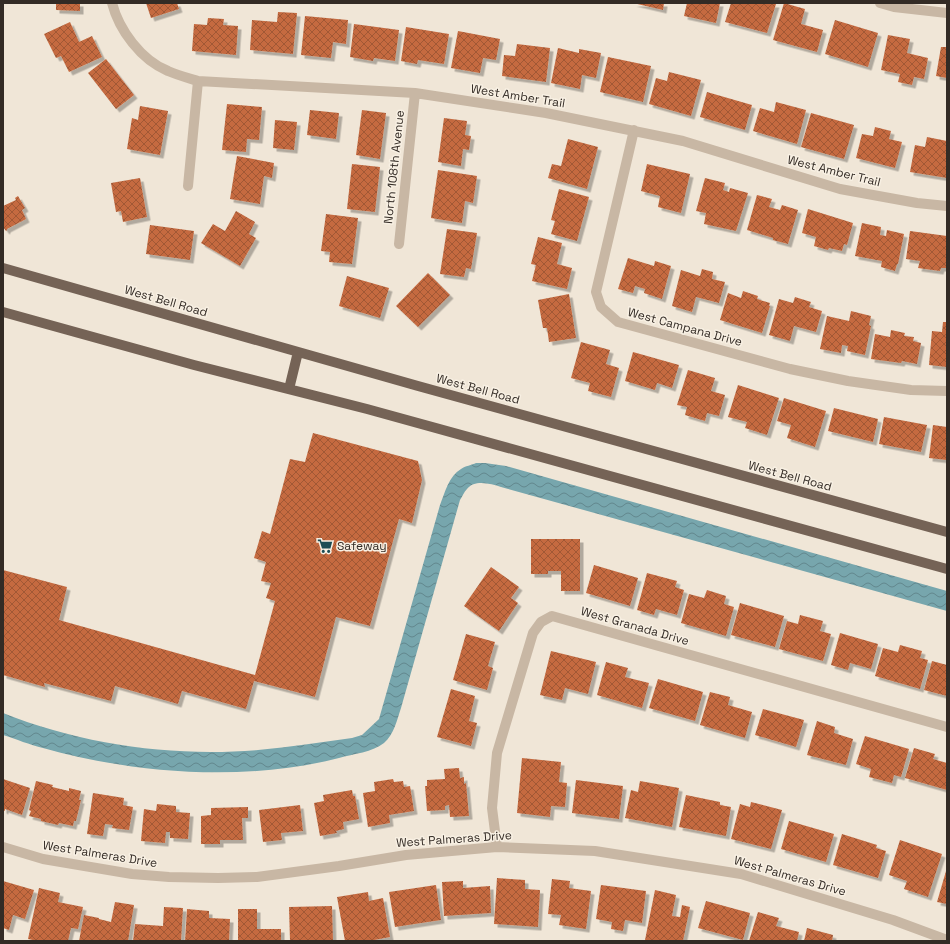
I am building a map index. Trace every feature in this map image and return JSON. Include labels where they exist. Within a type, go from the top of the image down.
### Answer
[{"type":"main road","name":"West Bell Road","points":[[3,268],[298,352],[947,532]]},
{"type":"main road","points":[[3,312],[382,413],[947,569]]},
{"type":"main road","points":[[289,389],[298,352]]},
{"type":"street","name":"West Amber Trail","points":[[112,3],[114,12],[127,36],[144,56],[167,71],[198,81],[416,93],[546,113],[683,141],[840,189],[917,203],[947,206]]},
{"type":"street","points":[[880,3],[894,7],[947,13]]},
{"type":"street","points":[[188,186],[198,81]]},
{"type":"street","name":"North 108th Avenue","points":[[399,244],[416,93]]},
{"type":"street","name":"West Campana Drive","points":[[634,130],[596,292],[601,307],[618,322],[790,369],[848,381],[911,390],[947,392]]},
{"type":"street","name":"West Granada Drive","points":[[497,846],[492,808],[497,753],[533,633],[541,622],[552,616],[947,727]]},
{"type":"street","name":"West Palmeras Drive","points":[[3,847],[43,859],[132,874],[169,877],[218,878],[257,877],[406,855],[497,846],[595,851],[741,874],[893,920],[947,940]]},
{"type":"water","points":[[476,463],[506,466],[947,591],[947,611],[497,486],[479,483],[470,486],[460,500],[395,727],[384,743],[374,749],[303,766],[229,772],[191,772],[115,764],[78,757],[38,747],[3,735],[3,713],[33,724],[96,741],[161,750],[226,752],[258,750],[352,738],[362,735],[379,719],[440,505],[450,480],[464,467]]},
{"type":"building","points":[[56,3],[80,3],[80,11],[56,10]]},
{"type":"building","points":[[146,3],[177,3],[179,9],[151,18]]},
{"type":"building","points":[[633,3],[664,3],[663,10]]},
{"type":"building","points":[[687,3],[720,3],[716,23],[684,16]]},
{"type":"building","points":[[731,3],[776,4],[767,33],[725,22]]},
{"type":"building","points":[[784,3],[805,9],[801,24],[823,30],[817,52],[773,40]]},
{"type":"building","points":[[278,12],[297,13],[293,54],[250,50],[252,20],[277,22]]},
{"type":"building","points":[[305,16],[348,20],[346,44],[333,42],[331,58],[301,55]]},
{"type":"building","points":[[208,18],[224,19],[223,25],[238,26],[236,55],[192,51],[194,24],[207,25]]},
{"type":"building","points":[[835,20],[878,33],[868,67],[825,54]]},
{"type":"building","points":[[70,22],[79,42],[92,36],[102,57],[69,72],[61,56],[56,58],[44,34]]},
{"type":"building","points":[[354,24],[399,30],[395,61],[374,58],[373,61],[350,57]]},
{"type":"building","points":[[406,27],[449,34],[444,64],[418,60],[417,64],[401,61]]},
{"type":"building","points":[[458,31],[500,39],[496,60],[483,58],[480,73],[451,68]]},
{"type":"building","points":[[888,35],[910,39],[907,53],[928,58],[924,79],[914,77],[912,85],[898,82],[900,74],[881,70]]},
{"type":"building","points":[[517,44],[550,48],[546,82],[502,76],[504,55],[515,56]]},
{"type":"building","points":[[941,47],[947,47],[947,78],[936,76]]},
{"type":"building","points":[[558,48],[579,53],[579,49],[601,53],[596,78],[582,75],[580,89],[551,83]]},
{"type":"building","points":[[608,57],[651,66],[643,102],[600,92]]},
{"type":"building","points":[[106,59],[134,95],[116,109],[88,73]]},
{"type":"building","points":[[669,72],[701,80],[691,116],[649,104],[656,78],[667,81]]},
{"type":"building","points":[[707,92],[752,105],[745,130],[700,117]]},
{"type":"building","points":[[776,102],[806,110],[797,144],[753,131],[760,108],[774,112]]},
{"type":"building","points":[[227,104],[262,107],[259,140],[247,139],[246,152],[222,150]]},
{"type":"building","points":[[140,106],[168,111],[160,155],[127,149],[132,118],[138,120]]},
{"type":"building","points":[[310,110],[339,113],[336,139],[307,135]]},
{"type":"building","points":[[362,110],[386,113],[380,159],[356,155]]},
{"type":"building","points":[[811,113],[854,125],[844,159],[801,147]]},
{"type":"building","points":[[444,118],[467,121],[465,135],[471,136],[469,150],[463,149],[461,166],[438,162]]},
{"type":"building","points":[[275,120],[297,122],[294,150],[273,148]]},
{"type":"building","points":[[875,127],[891,131],[889,139],[902,142],[895,168],[856,158],[862,134],[873,136]]},
{"type":"building","points":[[927,137],[947,141],[947,178],[910,172],[915,145],[925,147]]},
{"type":"building","points":[[568,139],[598,147],[587,189],[548,178],[552,164],[561,166]]},
{"type":"building","points":[[237,156],[274,163],[272,178],[264,176],[260,204],[230,199]]},
{"type":"building","points":[[352,164],[380,167],[375,212],[347,209]]},
{"type":"building","points":[[647,164],[690,174],[681,213],[658,207],[660,196],[641,191]]},
{"type":"building","points":[[438,170],[477,176],[473,203],[465,201],[462,223],[431,218]]},
{"type":"building","points":[[140,178],[147,217],[123,222],[121,211],[116,212],[111,183]]},
{"type":"building","points":[[705,178],[725,183],[723,190],[729,192],[730,188],[748,193],[736,231],[704,224],[706,213],[696,211]]},
{"type":"building","points":[[559,189],[589,197],[577,241],[551,234],[555,221],[551,220]]},
{"type":"building","points":[[757,195],[772,199],[769,207],[780,210],[782,205],[798,210],[788,244],[747,230]]},
{"type":"building","points":[[18,196],[25,208],[22,210],[26,219],[7,229],[6,231],[3,227],[3,206],[16,200],[15,198]]},
{"type":"building","points":[[808,209],[853,223],[847,245],[844,244],[842,251],[829,248],[828,250],[814,246],[816,237],[802,233]]},
{"type":"building","points":[[236,211],[255,222],[249,234],[256,238],[240,266],[201,243],[213,224],[225,231]]},
{"type":"building","points":[[326,214],[358,218],[352,264],[329,262],[330,252],[321,251]]},
{"type":"building","points":[[862,223],[881,227],[880,235],[886,236],[887,230],[904,234],[898,264],[895,271],[881,267],[882,261],[855,256]]},
{"type":"building","points":[[150,225],[194,231],[190,260],[146,254]]},
{"type":"building","points":[[447,229],[477,233],[471,269],[466,268],[464,277],[440,274]]},
{"type":"building","points":[[910,231],[947,236],[947,268],[941,268],[940,271],[918,268],[920,261],[906,259]]},
{"type":"building","points":[[538,237],[562,243],[557,264],[572,268],[567,289],[532,281],[536,265],[531,264]]},
{"type":"building","points":[[628,258],[654,266],[655,261],[671,266],[662,299],[644,293],[645,289],[635,286],[633,293],[618,289]]},
{"type":"building","points":[[702,269],[713,272],[712,279],[725,282],[719,303],[696,297],[692,312],[672,306],[681,270],[700,276]]},
{"type":"building","points":[[428,273],[450,295],[418,327],[396,306]]},
{"type":"building","points":[[347,276],[389,288],[380,318],[339,306]]},
{"type":"building","points":[[743,291],[758,296],[757,299],[770,303],[762,333],[720,320],[728,293],[741,298]]},
{"type":"building","points":[[569,294],[576,338],[549,342],[547,328],[543,328],[538,300]]},
{"type":"building","points":[[795,297],[811,302],[809,307],[822,311],[816,332],[794,326],[790,341],[769,335],[779,299],[793,303]]},
{"type":"building","points":[[851,311],[871,316],[869,325],[871,326],[865,355],[847,351],[848,346],[842,345],[841,353],[820,349],[827,316],[849,321]]},
{"type":"building","points":[[943,322],[947,322],[947,367],[929,365],[932,331],[942,332]]},
{"type":"building","points":[[891,330],[905,333],[904,336],[914,337],[913,341],[921,343],[917,364],[902,361],[901,363],[871,359],[875,334],[890,337]]},
{"type":"building","points":[[581,342],[610,350],[606,364],[619,368],[611,397],[588,391],[590,383],[571,378]]},
{"type":"building","points":[[633,352],[679,365],[672,388],[657,383],[655,390],[625,381]]},
{"type":"building","points":[[688,370],[715,378],[711,391],[725,395],[719,416],[707,413],[705,421],[685,415],[687,407],[677,405]]},
{"type":"building","points":[[738,385],[779,398],[767,435],[745,428],[747,422],[728,417]]},
{"type":"building","points":[[784,398],[826,411],[815,447],[787,438],[791,425],[777,421]]},
{"type":"building","points":[[834,408],[878,419],[873,442],[828,431]]},
{"type":"building","points":[[884,417],[927,425],[921,452],[879,444]]},
{"type":"building","points":[[933,425],[947,427],[947,460],[929,458]]},
{"type":"building","points":[[313,433],[418,461],[422,480],[412,523],[399,519],[370,626],[336,617],[315,697],[254,681],[246,709],[182,691],[178,704],[115,686],[111,701],[44,683],[45,687],[3,675],[3,570],[67,587],[59,620],[255,675],[275,601],[266,598],[271,583],[261,581],[266,562],[254,558],[262,531],[270,534],[290,459],[305,462]]},
{"type":"building","points":[[531,539],[580,539],[580,591],[561,591],[561,571],[548,571],[548,574],[531,574]]},
{"type":"building","points":[[594,565],[638,578],[630,606],[586,593]]},
{"type":"building","points":[[491,567],[519,587],[511,598],[518,603],[499,631],[464,606]]},
{"type":"building","points":[[647,573],[677,581],[675,587],[684,590],[677,615],[656,609],[654,615],[637,610]]},
{"type":"building","points":[[707,590],[726,596],[724,604],[734,607],[726,636],[681,623],[689,594],[704,598]]},
{"type":"building","points":[[740,603],[784,616],[775,647],[731,635]]},
{"type":"building","points":[[800,615],[823,621],[820,631],[831,634],[823,661],[779,649],[787,621],[798,624]]},
{"type":"building","points":[[840,633],[878,644],[871,669],[850,663],[848,670],[831,665]]},
{"type":"building","points":[[466,634],[495,642],[488,666],[493,668],[487,690],[453,680]]},
{"type":"building","points":[[900,645],[922,651],[920,658],[928,660],[920,689],[875,676],[883,648],[898,652]]},
{"type":"building","points":[[551,651],[596,662],[588,694],[565,688],[562,700],[540,695]]},
{"type":"building","points":[[932,661],[947,665],[947,696],[924,690]]},
{"type":"building","points":[[606,662],[628,668],[625,677],[649,683],[642,708],[597,695]]},
{"type":"building","points":[[658,679],[703,692],[695,721],[649,708]]},
{"type":"building","points":[[451,689],[475,696],[469,721],[477,723],[471,746],[437,737]]},
{"type":"building","points":[[710,692],[730,697],[728,705],[752,712],[745,738],[700,725]]},
{"type":"building","points":[[763,709],[804,720],[796,747],[755,735]]},
{"type":"building","points":[[817,721],[835,727],[834,733],[853,739],[846,765],[807,755]]},
{"type":"building","points":[[865,736],[909,749],[901,777],[894,775],[892,783],[869,777],[871,769],[856,764]]},
{"type":"building","points":[[914,748],[935,754],[933,759],[947,763],[947,790],[905,778]]},
{"type":"building","points":[[522,758],[561,762],[559,782],[567,783],[565,807],[551,806],[550,817],[517,813]]},
{"type":"building","points":[[459,768],[460,778],[464,777],[464,784],[466,783],[469,816],[450,817],[449,805],[445,806],[445,810],[427,811],[425,786],[427,786],[427,780],[445,779],[444,769]]},
{"type":"building","points":[[3,779],[30,788],[22,815],[5,809],[5,811],[3,810]]},
{"type":"building","points":[[393,779],[394,782],[403,781],[404,787],[410,786],[414,811],[389,815],[390,823],[368,827],[363,793],[375,791],[374,782]]},
{"type":"building","points":[[576,780],[623,786],[619,819],[572,813]]},
{"type":"building","points":[[36,781],[69,791],[69,788],[81,791],[79,800],[81,800],[76,821],[74,821],[73,826],[59,823],[58,825],[41,821],[41,819],[29,816]]},
{"type":"building","points":[[640,781],[679,788],[672,827],[625,818],[631,790],[638,792]]},
{"type":"building","points":[[352,790],[353,796],[355,796],[359,819],[343,822],[344,829],[336,831],[337,833],[320,836],[314,803],[324,801],[323,795]]},
{"type":"building","points":[[93,793],[124,798],[123,805],[133,807],[129,830],[112,828],[113,825],[105,824],[103,836],[87,834]]},
{"type":"building","points":[[686,795],[720,802],[720,805],[731,807],[726,836],[679,827]]},
{"type":"building","points":[[751,802],[782,810],[771,849],[731,839],[740,804],[750,807]]},
{"type":"building","points":[[157,804],[176,806],[176,812],[190,813],[188,839],[170,838],[170,832],[166,832],[165,843],[141,841],[144,809],[156,811]]},
{"type":"building","points":[[300,805],[303,831],[281,833],[282,840],[263,842],[259,810]]},
{"type":"building","points":[[248,807],[248,818],[242,818],[243,840],[220,840],[220,844],[201,844],[201,816],[211,815],[211,808]]},
{"type":"building","points":[[789,821],[834,834],[826,862],[781,849]]},
{"type":"building","points":[[842,834],[877,845],[876,848],[886,851],[878,878],[833,865]]},
{"type":"building","points":[[900,840],[942,854],[928,897],[904,889],[907,881],[889,875]]},
{"type":"building","points":[[946,871],[947,872],[947,904],[937,902]]},
{"type":"building","points":[[497,878],[525,880],[525,889],[540,890],[538,927],[494,924]]},
{"type":"building","points":[[552,879],[570,881],[569,888],[591,891],[586,929],[559,925],[561,915],[548,914]]},
{"type":"building","points":[[3,881],[34,890],[25,919],[13,915],[9,930],[3,928]]},
{"type":"building","points":[[463,881],[463,888],[490,886],[491,913],[444,916],[442,882]]},
{"type":"building","points":[[436,885],[441,920],[395,927],[389,892]]},
{"type":"building","points":[[601,885],[646,891],[642,923],[625,920],[623,931],[611,929],[612,922],[596,919]]},
{"type":"building","points":[[39,888],[60,893],[58,902],[83,907],[78,929],[71,928],[68,941],[37,941],[28,939]]},
{"type":"building","points":[[655,890],[676,895],[672,916],[680,917],[682,905],[690,907],[683,941],[645,940]]},
{"type":"building","points":[[368,892],[369,901],[383,898],[390,937],[369,941],[345,941],[337,897]]},
{"type":"building","points":[[706,901],[750,913],[743,940],[698,928]]},
{"type":"building","points":[[115,902],[134,905],[128,941],[79,941],[84,915],[111,922]]},
{"type":"building","points":[[332,906],[333,941],[290,941],[289,907]]},
{"type":"building","points":[[164,907],[183,908],[181,941],[133,941],[135,924],[163,926]]},
{"type":"building","points":[[187,909],[209,911],[209,918],[230,919],[229,941],[185,941]]},
{"type":"building","points":[[238,909],[257,909],[257,929],[281,929],[281,941],[238,941]]},
{"type":"building","points":[[758,912],[779,918],[776,926],[799,932],[797,941],[749,941]]},
{"type":"building","points":[[807,928],[833,935],[832,941],[804,941]]},
{"type":"place","name":"Safeway","points":[[325,546]]}]
